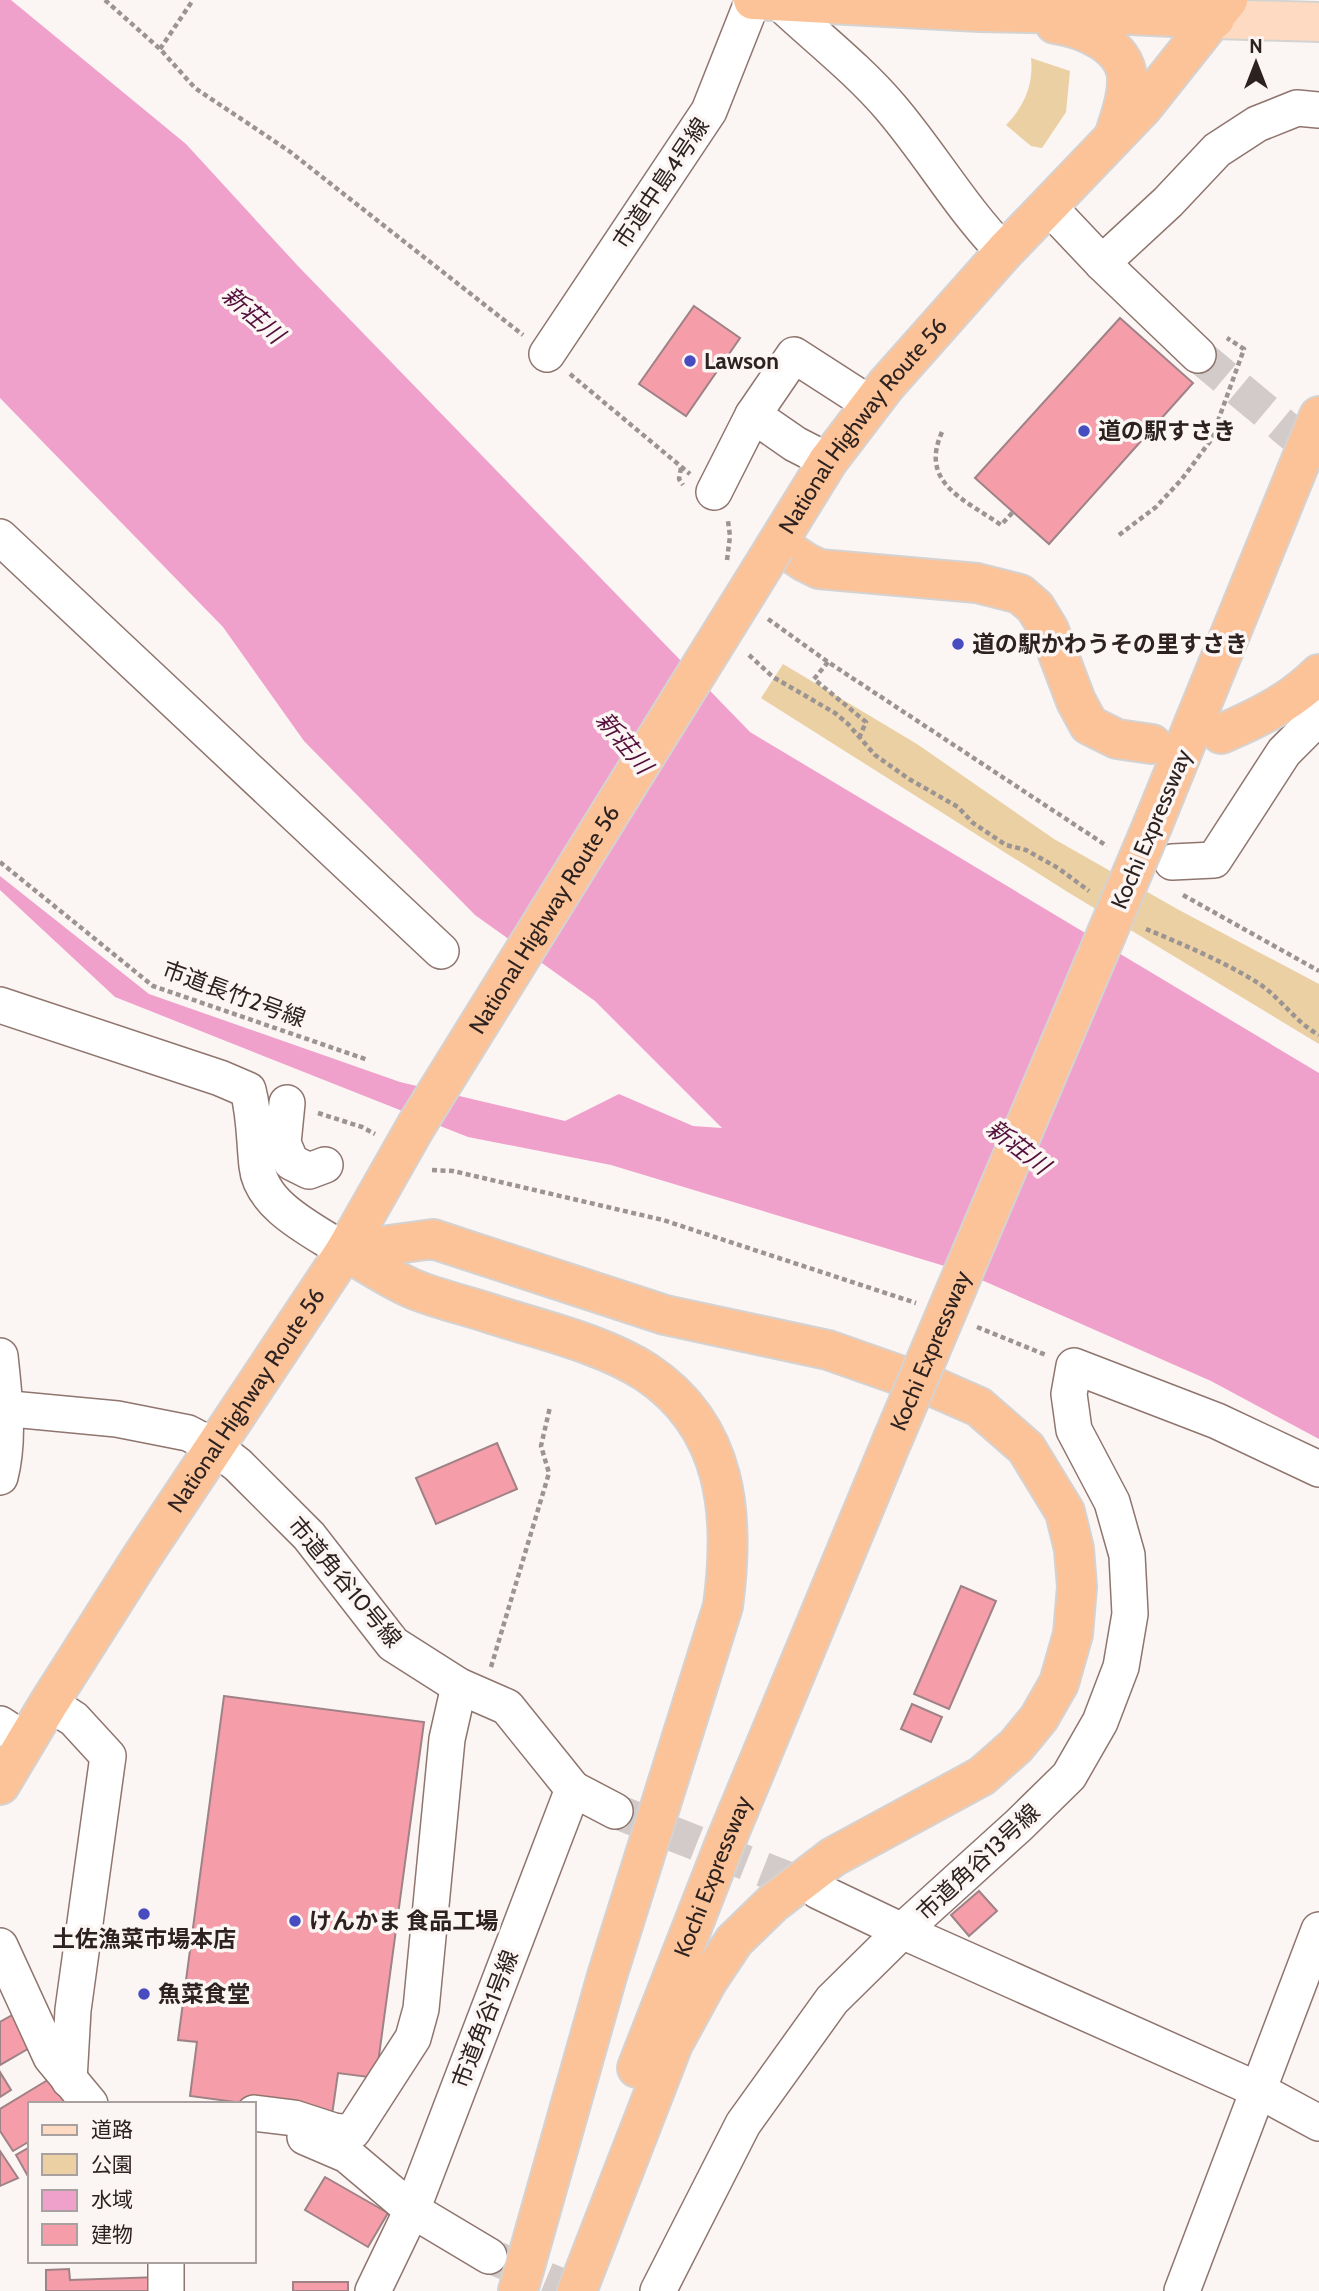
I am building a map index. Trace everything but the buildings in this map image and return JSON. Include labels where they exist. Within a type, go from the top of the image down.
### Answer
[{"type":"highway","points":[[761,0],[981,12],[1201,9]]},
{"type":"highway","name":"National Highway Route 56","points":[[0,1785],[13,1732],[48,1703],[345,1251],[416,1126],[828,461],[870,404],[1004,252],[1143,107],[1201,9]]},
{"type":"highway","points":[[981,12],[1069,26],[1104,43],[1123,63],[1127,75],[1124,107],[1114,137]]},
{"type":"highway","name":"Kochi Expressway","points":[[550,2291],[724,1843],[1153,824],[1319,416]]},
{"type":"highway","points":[[776,545],[819,569],[977,583],[1020,594],[1035,607],[1049,630],[1076,701],[1089,725],[1117,739],[1152,744]]},
{"type":"highway","points":[[1221,734],[1268,713],[1304,689],[1319,674]]},
{"type":"highway","points":[[345,1251],[433,1239],[665,1315],[828,1350],[936,1388],[979,1407],[1026,1448],[1065,1512],[1074,1549],[1076,1587],[1073,1634],[1059,1683],[1039,1718],[1016,1746],[982,1776],[833,1857],[772,1903],[734,1941],[708,1980],[673,2044],[577,2291]]},
{"type":"highway","points":[[345,1251],[411,1288],[564,1337],[616,1356],[646,1372],[675,1396],[696,1420],[712,1449],[724,1487],[729,1527],[723,1606],[607,1976],[518,2291]]},
{"type":"main road","points":[[1201,9],[1319,22]]},
{"type":"street","points":[[761,0],[861,76],[891,108],[978,226],[1004,252]]},
{"type":"street","name":"市道中島4号線","points":[[547,354],[709,111],[761,0]]},
{"type":"street","points":[[1102,263],[1168,202],[1217,150],[1257,124],[1297,107],[1319,110]]},
{"type":"street","points":[[1049,207],[1102,263],[1198,355]]},
{"type":"street","points":[[715,492],[753,415],[794,355],[870,404]]},
{"type":"street","points":[[753,415],[796,444],[828,461]]},
{"type":"street","points":[[0,537],[441,951]]},
{"type":"street","points":[[1174,876],[1214,860],[1284,752],[1319,717]]},
{"type":"street","points":[[0,1005],[220,1078],[248,1090],[255,1117],[257,1168],[267,1192],[284,1209],[345,1251]]},
{"type":"street","points":[[287,1103],[283,1143],[291,1162],[309,1171],[325,1165]]},
{"type":"street","points":[[0,1356],[3,1408],[3,1465],[0,1477]]},
{"type":"street","points":[[1074,1366],[1217,1420],[1319,1469]]},
{"type":"street","name":"市道角谷13号線","points":[[1074,1366],[1069,1394],[1074,1430],[1112,1502],[1128,1555],[1129,1614],[1121,1667],[1100,1722],[1069,1776],[902,1931],[1256,2090],[1319,2123]]},
{"type":"street","name":"市道角谷10号線","points":[[3,1408],[117,1419],[188,1433],[215,1447],[239,1465],[309,1536],[393,1644],[470,1690],[507,1707],[573,1789]]},
{"type":"street","points":[[256,2113],[294,2118],[337,2132],[353,2131],[414,2038],[421,2009],[447,1739],[470,1690]]},
{"type":"street","points":[[48,1703],[74,1719],[108,1756],[73,2010],[79,2092]]},
{"type":"street","points":[[573,1789],[615,1811]]},
{"type":"street","name":"市道角谷1号線","points":[[373,2291],[412,2210],[573,1789]]},
{"type":"street","points":[[658,2291],[743,2124],[832,2000],[902,1931],[818,1891]]},
{"type":"street","points":[[1182,2291],[1256,2090],[1319,1930]]},
{"type":"street","points":[[0,1946],[51,2057],[79,2092]]},
{"type":"street","points":[[256,2129],[296,2133],[348,2155],[412,2210],[489,2256]]},
{"type":"street","points":[[166,2263],[166,2291]]},
{"type":"path","points":[[105,0],[160,49],[195,88],[289,151],[547,354],[664,454],[715,492]]},
{"type":"path","points":[[160,49],[192,0]]},
{"type":"path","points":[[1119,535],[1156,507],[1182,479],[1211,440],[1244,349],[1230,340]]},
{"type":"path","points":[[942,432],[935,447],[935,466],[942,482],[1000,525],[1013,512]]},
{"type":"path","points":[[764,617],[828,663],[1112,849]]},
{"type":"path","points":[[828,663],[814,679],[866,722],[859,738]]},
{"type":"path","points":[[773,677],[835,713],[875,755],[909,779],[958,807],[973,823],[995,838],[1058,867],[1091,892]]},
{"type":"path","name":"市道長竹2号線","points":[[0,862],[153,985],[368,1060]]},
{"type":"path","points":[[1174,876],[1319,971]]},
{"type":"path","points":[[1145,929],[1257,982],[1309,1030],[1319,1035]]},
{"type":"path","points":[[432,1170],[453,1171],[663,1220],[919,1304]]},
{"type":"path","points":[[971,1325],[1074,1366]]},
{"type":"path","points":[[470,1690],[549,1473],[541,1446],[550,1407]]},
{"type":"green space","points":[[1031,58],[1070,71],[1066,112],[1042,148],[1031,146],[1006,125],[1018,111],[1026,95],[1031,77]]},
{"type":"green space","points":[[783,664],[917,744],[1054,839],[1179,910],[1319,984],[1319,1044],[1066,891],[761,698]]},
{"type":"water","name":"新荘川","points":[[0,0],[11,0],[186,144],[297,265],[750,732],[1319,1073],[1319,1439],[1211,1381],[961,1271],[611,1165],[468,1137],[115,997],[0,890],[0,876],[149,994],[400,1082],[565,1121],[619,1094],[693,1126],[722,1128],[595,1001],[475,915],[304,741],[223,627],[0,398]]},
{"type":"tunnel","points":[[1198,355],[1319,456]]},
{"type":"tunnel","points":[[615,1811],[818,1891]]},
{"type":"tunnel","points":[[497,2259],[574,2291]]},
{"type":"place","name":"Lawson","points":[[690,361]]},
{"type":"place","name":"道の駅すさき","points":[[1084,431]]},
{"type":"place","name":"道の駅かわうその里すさき","points":[[958,644]]},
{"type":"place","name":"土佐漁菜市場本店","points":[[144,1914]]},
{"type":"place","name":"けんかま 食品工場","points":[[295,1921]]},
{"type":"place","name":"魚菜食堂","points":[[144,1994]]}]
